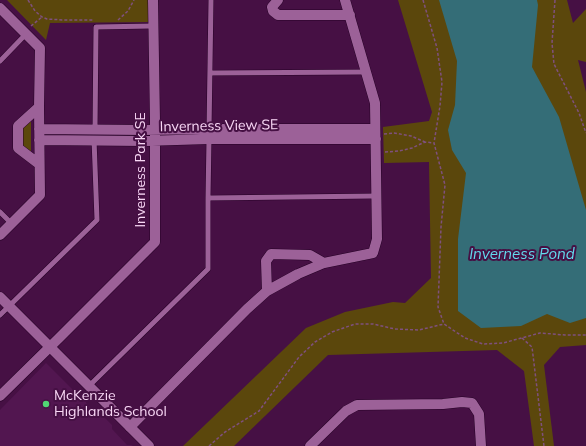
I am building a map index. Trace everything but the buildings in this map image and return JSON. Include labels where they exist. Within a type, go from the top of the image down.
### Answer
[{"type":"street","name":"Inverness Park SE","points":[[0,396],[155,242],[153,0]]},
{"type":"street","points":[[278,0],[272,7],[273,11],[278,16],[350,16]]},
{"type":"street","points":[[130,427],[247,308],[267,291],[298,274],[324,263],[373,253],[377,239],[375,103],[345,0]]},
{"type":"street","points":[[0,8],[27,31],[40,48],[38,107],[40,195],[0,235]]},
{"type":"street","points":[[38,107],[18,126],[18,148],[39,164]]},
{"type":"street","name":"Inverness View SE","points":[[39,129],[155,130],[209,134],[376,134]]},
{"type":"street","name":"Inverness View SE","points":[[39,140],[155,141],[209,134]]},
{"type":"street","points":[[267,291],[266,262],[271,254],[310,255],[324,263]]},
{"type":"street","points":[[0,297],[149,446]]},
{"type":"street","points":[[310,446],[346,411],[357,405],[443,404],[462,402],[472,403],[479,414],[481,446]]},
{"type":"lane","points":[[89,386],[208,269],[211,0]]},
{"type":"lane","points":[[0,315],[97,220],[94,141],[96,27],[153,26]]},
{"type":"lane","points":[[0,61],[27,31]]},
{"type":"lane","points":[[210,73],[366,72]]},
{"type":"lane","points":[[208,198],[376,196]]},
{"type":"lane","points":[[0,212],[11,223]]},
{"type":"path","points":[[28,0],[35,11],[42,17],[64,20],[98,20]]},
{"type":"path","points":[[118,20],[128,11],[134,0]]},
{"type":"path","points":[[423,0],[438,48],[442,82],[434,143],[446,185],[441,228],[438,307],[444,324],[465,338],[483,344],[503,344],[540,333],[565,336],[586,335]]},
{"type":"path","points":[[555,0],[552,43],[554,64],[579,113],[586,133]]},
{"type":"path","points":[[27,31],[42,17]]},
{"type":"path","points":[[376,134],[394,133],[411,136],[425,142],[434,143]]},
{"type":"path","points":[[376,151],[399,151],[412,148],[425,142]]},
{"type":"path","points":[[209,446],[225,432],[260,410],[299,357],[316,342],[332,332],[355,324],[373,324],[395,329],[419,330],[444,324]]},
{"type":"path","points":[[522,338],[532,347],[544,446]]},
{"type":"shaded area","points":[[7,0],[148,0],[149,22],[50,23],[46,40]]},
{"type":"shaded area","points":[[398,0],[567,0],[573,23],[586,9],[586,62],[578,60],[586,92],[586,345],[560,347],[544,365],[554,446],[534,446],[524,371],[497,350],[328,355],[234,446],[183,446],[306,328],[345,312],[393,302],[405,303],[431,278],[429,162],[384,163],[383,127],[429,121],[432,112]]},
{"type":"shaded area","points":[[31,115],[31,158],[18,148],[18,126]]},
{"type":"shaded area","name":"McKenzie Highlands School","points":[[46,363],[76,393],[86,399],[86,403],[98,415],[102,415],[112,425],[112,429],[127,445],[133,446],[0,446],[0,410]]},
{"type":"water","name":"Inverness Pond","points":[[439,0],[537,0],[538,5],[532,67],[559,117],[586,210],[586,318],[570,323],[547,314],[521,326],[481,328],[458,311],[458,239],[466,173],[452,150],[448,130],[455,105],[457,61]]},
{"type":"place","name":"McKenzie Highlands School","points":[[46,404]]}]
